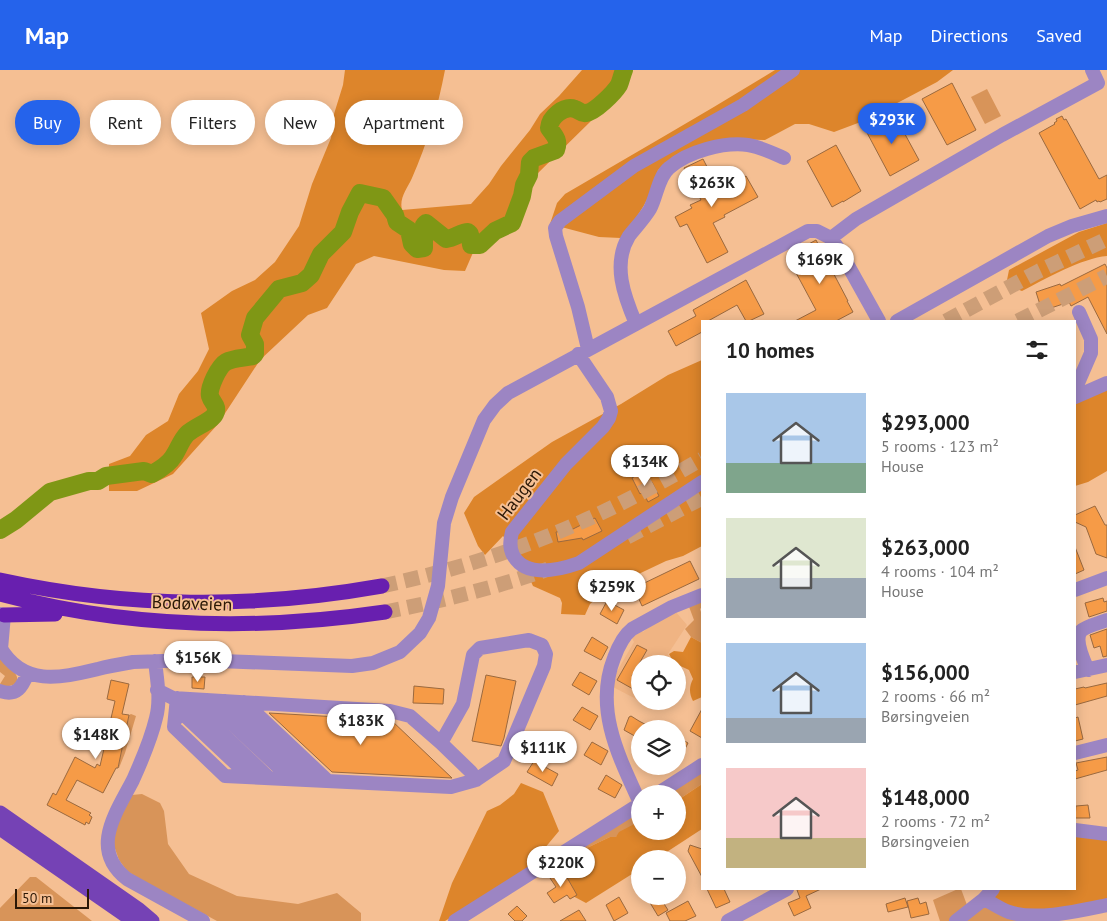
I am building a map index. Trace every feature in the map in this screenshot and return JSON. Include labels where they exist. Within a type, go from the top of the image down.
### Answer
[{"type":"highway","name":"Bodøveien","points":[[0,580],[107,598],[195,603],[304,598],[382,586]]},
{"type":"highway","name":"Bodøveien","points":[[0,594],[64,609],[163,622],[237,624],[324,620],[385,612]]},
{"type":"highway","points":[[2,615],[42,613],[86,617],[106,615]]},
{"type":"main road","points":[[0,813],[152,921]]},
{"type":"main road","points":[[0,828],[134,921]]},
{"type":"street","points":[[588,349],[578,307],[556,236],[555,228],[560,221],[634,166],[744,105],[793,70]]},
{"type":"street","points":[[831,238],[856,219],[1002,135],[1098,83],[1092,70]]},
{"type":"street","points":[[636,324],[627,304],[620,271],[621,252],[629,236],[649,210],[664,174],[669,167],[696,152],[734,145],[750,145],[784,158]]},
{"type":"street","points":[[899,320],[1048,236],[1072,226],[1107,216]]},
{"type":"street","points":[[2,615],[0,648],[18,668],[28,673],[45,677],[61,678],[133,662],[155,660],[352,666],[378,661],[400,652],[420,633],[432,610],[438,586],[446,514],[484,420],[494,406],[508,393],[808,232],[817,231],[831,238],[878,320]]},
{"type":"street","points":[[1076,388],[1091,353],[1091,339],[1079,312]]},
{"type":"street","name":"Haugen","points":[[588,349],[610,404],[609,418],[603,427],[566,464],[512,532],[510,549],[515,558],[528,568],[550,570],[579,563],[701,483]]},
{"type":"street","points":[[1076,397],[1107,383]]},
{"type":"street","points":[[1076,590],[1107,578]]},
{"type":"street","points":[[632,785],[610,728],[606,706],[609,672],[619,646],[632,629],[672,607],[701,595]]},
{"type":"street","points":[[1107,620],[1083,630],[1079,636],[1081,671],[1107,665]]},
{"type":"street","points":[[182,698],[174,728],[225,776],[451,787],[476,780],[504,761],[544,666],[546,654],[542,645],[529,640],[480,648],[473,655],[463,704],[441,743]]},
{"type":"street","points":[[155,660],[157,711],[152,731],[144,756],[109,828],[108,846],[112,864],[123,876],[203,921]]},
{"type":"street","points":[[0,691],[17,692],[22,687],[28,673]]},
{"type":"street","points":[[157,690],[173,698],[390,711],[410,716],[471,772],[476,780]]},
{"type":"street","points":[[182,698],[269,778]]},
{"type":"street","points":[[207,700],[291,779]]},
{"type":"street","points":[[225,701],[308,780]]},
{"type":"street","points":[[244,702],[328,781]]},
{"type":"street","points":[[1076,753],[1107,745]]},
{"type":"street","points":[[671,785],[701,766]]},
{"type":"street","points":[[455,921],[631,810]]},
{"type":"street","points":[[1076,830],[1107,834]]},
{"type":"street","points":[[728,921],[785,890]]},
{"type":"street","points":[[956,921],[989,894],[1010,912],[1023,914],[1062,913],[1107,905]]},
{"type":"shaded area","points":[[345,70],[445,70],[438,100],[345,100],[345,145],[425,145],[403,198],[402,210],[471,204],[489,184],[540,114],[582,70],[631,70],[590,122],[536,175],[507,220],[491,231],[475,248],[465,271],[444,270],[374,256],[356,264],[327,308],[308,315],[260,360],[218,424],[173,474],[137,491],[109,491],[109,464],[130,456],[146,435],[168,421],[179,394],[198,371],[209,349],[201,313],[232,291],[255,280],[275,262],[299,226],[312,184],[328,145],[335,145],[335,111],[343,85]]},
{"type":"shaded area","points":[[775,70],[953,70],[937,82],[903,100],[858,123],[834,132],[809,124],[795,124],[765,140],[733,139],[683,154],[658,170],[644,206],[621,238],[599,237],[550,224],[557,203],[565,194]]},
{"type":"shaded area","points":[[987,89],[1001,116],[985,124],[971,97]]},
{"type":"shaded area","points":[[1107,223],[1107,256],[1075,265],[1022,291],[1006,285],[1009,270],[1079,232]]},
{"type":"shaded area","points":[[701,360],[701,547],[607,589],[590,604],[585,615],[561,614],[562,603],[560,598],[533,586],[519,555],[503,536],[485,555],[478,546],[464,513],[474,497],[552,442],[621,404],[668,375]]},
{"type":"shaded area","points":[[1107,385],[1107,471],[1088,482],[1076,486],[1076,400]]},
{"type":"shaded area","points":[[701,598],[701,642],[691,637],[685,629],[694,620],[688,604]]},
{"type":"shaded area","points":[[675,611],[687,625],[668,655],[631,655],[631,696],[611,686],[612,680],[634,642],[632,638],[640,630],[643,632],[657,621]]},
{"type":"shaded area","points":[[691,637],[701,642],[701,697],[693,701],[690,690],[693,679],[689,670],[686,669],[686,655],[670,655],[674,651],[683,652]]},
{"type":"shaded area","points":[[0,658],[15,673],[17,677],[16,684],[6,687],[0,684],[5,676],[0,672]]},
{"type":"shaded area","points":[[129,715],[136,716],[125,753],[118,768]]},
{"type":"shaded area","points":[[701,771],[701,785],[686,795],[686,785],[679,785]]},
{"type":"shaded area","points":[[521,783],[543,792],[559,831],[524,873],[445,921],[439,921],[452,883],[487,811],[500,805],[514,794]]},
{"type":"shaded area","points":[[701,785],[701,830],[686,839],[686,795]]},
{"type":"shaded area","points":[[142,794],[160,803],[164,811],[168,844],[189,874],[237,896],[298,904],[337,893],[361,913],[361,921],[217,921],[141,880],[127,871],[119,860],[113,843],[114,830],[132,795]]},
{"type":"shaded area","points":[[631,815],[631,827],[616,837],[610,837],[553,864]]},
{"type":"shaded area","points":[[631,826],[631,840],[685,840],[670,850],[631,850],[631,875],[586,903],[571,895],[553,864],[610,837],[616,837],[619,832]]},
{"type":"shaded area","points":[[1076,834],[1107,839],[1107,902],[1067,909],[1016,910],[990,896],[996,890],[1076,890]]},
{"type":"shaded area","points":[[30,877],[36,877],[92,921],[0,921],[0,908]]},
{"type":"shaded area","points":[[956,890],[961,890],[967,905],[949,921],[940,921],[933,900]]},
{"type":"shaded area","points":[[982,907],[1045,921],[962,921]]},
{"type":"building","points":[[952,83],[976,130],[947,145],[922,99]]},
{"type":"building","points":[[894,114],[919,160],[890,176],[865,129]]},
{"type":"building","points":[[1062,116],[1064,120],[1066,119],[1099,179],[1107,175],[1107,199],[1100,202],[1096,200],[1080,209],[1039,133],[1055,124],[1056,119]]},
{"type":"building","points":[[836,145],[861,191],[832,207],[807,161]]},
{"type":"building","points":[[703,159],[719,190],[746,176],[758,197],[713,223],[728,252],[707,263],[687,224],[680,227],[675,217],[692,208],[690,205],[701,200],[684,168]]},
{"type":"building","points":[[816,240],[853,312],[838,320],[797,320],[816,310],[787,256]]},
{"type":"building","points":[[1105,264],[1107,268],[1107,334],[1088,297],[1071,306],[1069,302],[1042,311],[1036,292],[1060,284],[1061,286]]},
{"type":"building","points":[[746,280],[764,314],[751,320],[745,320],[737,305],[710,320],[701,320],[701,333],[676,346],[668,331],[696,316],[693,310]]},
{"type":"building","points":[[643,471],[650,483],[652,482],[659,496],[648,502],[643,492],[640,494],[632,478]]},
{"type":"building","points":[[1095,506],[1105,525],[1107,525],[1107,558],[1096,554],[1086,527],[1076,522],[1076,515]]},
{"type":"building","points":[[595,518],[602,531],[583,540],[582,538],[558,542],[556,532],[571,530]]},
{"type":"building","points":[[1076,550],[1084,570],[1076,574]]},
{"type":"building","points":[[690,561],[699,579],[642,606],[634,588]]},
{"type":"building","points":[[1103,598],[1104,602],[1107,601],[1107,611],[1089,617],[1085,603]]},
{"type":"building","points":[[607,601],[624,610],[617,624],[600,614]]},
{"type":"building","points":[[1107,629],[1107,656],[1103,657],[1100,646],[1094,648],[1090,635]]},
{"type":"building","points":[[592,637],[608,647],[601,660],[584,651]]},
{"type":"building","points":[[637,645],[647,650],[644,655],[631,655]]},
{"type":"building","points":[[631,656],[631,688],[617,680]]},
{"type":"building","points":[[580,672],[597,681],[589,695],[572,685]]},
{"type":"building","points":[[486,675],[516,681],[501,746],[472,741]]},
{"type":"building","points":[[192,677],[205,677],[204,689],[192,688]]},
{"type":"building","points":[[111,680],[129,684],[122,714],[129,715],[118,768],[116,768],[103,793],[77,780],[66,800],[91,813],[89,815],[92,817],[89,824],[86,822],[85,825],[47,805],[53,793],[56,795],[75,757],[95,768],[97,764],[100,766],[115,701],[107,699]]},
{"type":"building","points":[[1107,683],[1107,696],[1076,705],[1076,689]]},
{"type":"building","points":[[414,686],[444,689],[443,704],[413,703]]},
{"type":"building","points":[[582,707],[598,716],[590,730],[573,720]]},
{"type":"building","points":[[701,711],[701,737],[690,731]]},
{"type":"building","points":[[269,713],[391,720],[452,778],[332,772]]},
{"type":"building","points":[[631,716],[637,720],[631,720],[631,734],[624,730]]},
{"type":"building","points":[[1078,717],[1083,739],[1076,741],[1076,718]]},
{"type":"building","points":[[592,742],[608,751],[601,765],[584,755]]},
{"type":"building","points":[[1107,757],[1107,770],[1076,779],[1076,771],[1078,770],[1076,763]]},
{"type":"building","points":[[534,761],[558,774],[552,786],[527,772]]},
{"type":"building","points":[[606,775],[622,785],[615,798],[598,789]]},
{"type":"building","points":[[1088,805],[1090,818],[1076,818],[1076,806]]},
{"type":"building","points":[[690,845],[701,849],[701,875],[688,851]]},
{"type":"building","points":[[555,871],[559,877],[565,874],[577,895],[570,899],[567,895],[554,903],[547,893],[556,887],[548,875]]},
{"type":"building","points":[[707,890],[724,890],[730,902],[716,908]]},
{"type":"building","points":[[797,890],[819,890],[806,896],[811,908],[794,916],[788,903],[800,898]]},
{"type":"building","points":[[619,897],[628,913],[614,921],[606,905]]},
{"type":"building","points":[[905,898],[908,907],[888,912],[886,904]]},
{"type":"building","points":[[918,898],[920,904],[926,902],[929,914],[911,918],[907,901]]},
{"type":"building","points":[[688,901],[696,916],[685,921],[670,921],[666,913],[681,905],[686,905]]},
{"type":"building","points":[[651,905],[665,905],[668,910],[658,916]]},
{"type":"building","points":[[517,906],[527,916],[522,921],[515,921],[508,914]]},
{"type":"building","points":[[579,910],[586,921],[560,921]]},
{"type":"waterway","points":[[0,530],[16,520],[50,492],[89,481],[98,481],[106,476],[144,471],[152,474],[169,462],[187,434],[215,414],[216,407],[210,392],[217,372],[223,364],[255,354],[255,344],[250,335],[255,318],[279,289],[302,283],[311,275],[321,254],[343,232],[350,212],[360,193],[383,198],[395,215],[397,222],[409,230],[412,244],[417,249],[424,248],[424,225],[426,223],[446,239],[468,232],[471,245],[480,245],[495,231],[512,223],[529,175],[530,162],[534,158],[556,150],[557,140],[549,128],[555,116],[562,110],[571,108],[584,113],[590,112],[604,102],[617,88],[624,70]]},
{"type":"tunnel","points":[[948,320],[1039,271],[1107,239]]},
{"type":"tunnel","points":[[1020,320],[1107,276]]},
{"type":"tunnel","points":[[382,586],[458,567],[533,542],[612,508],[701,460]]},
{"type":"tunnel","points":[[627,537],[701,499]]},
{"type":"tunnel","points":[[385,612],[467,594],[548,569]]}]
